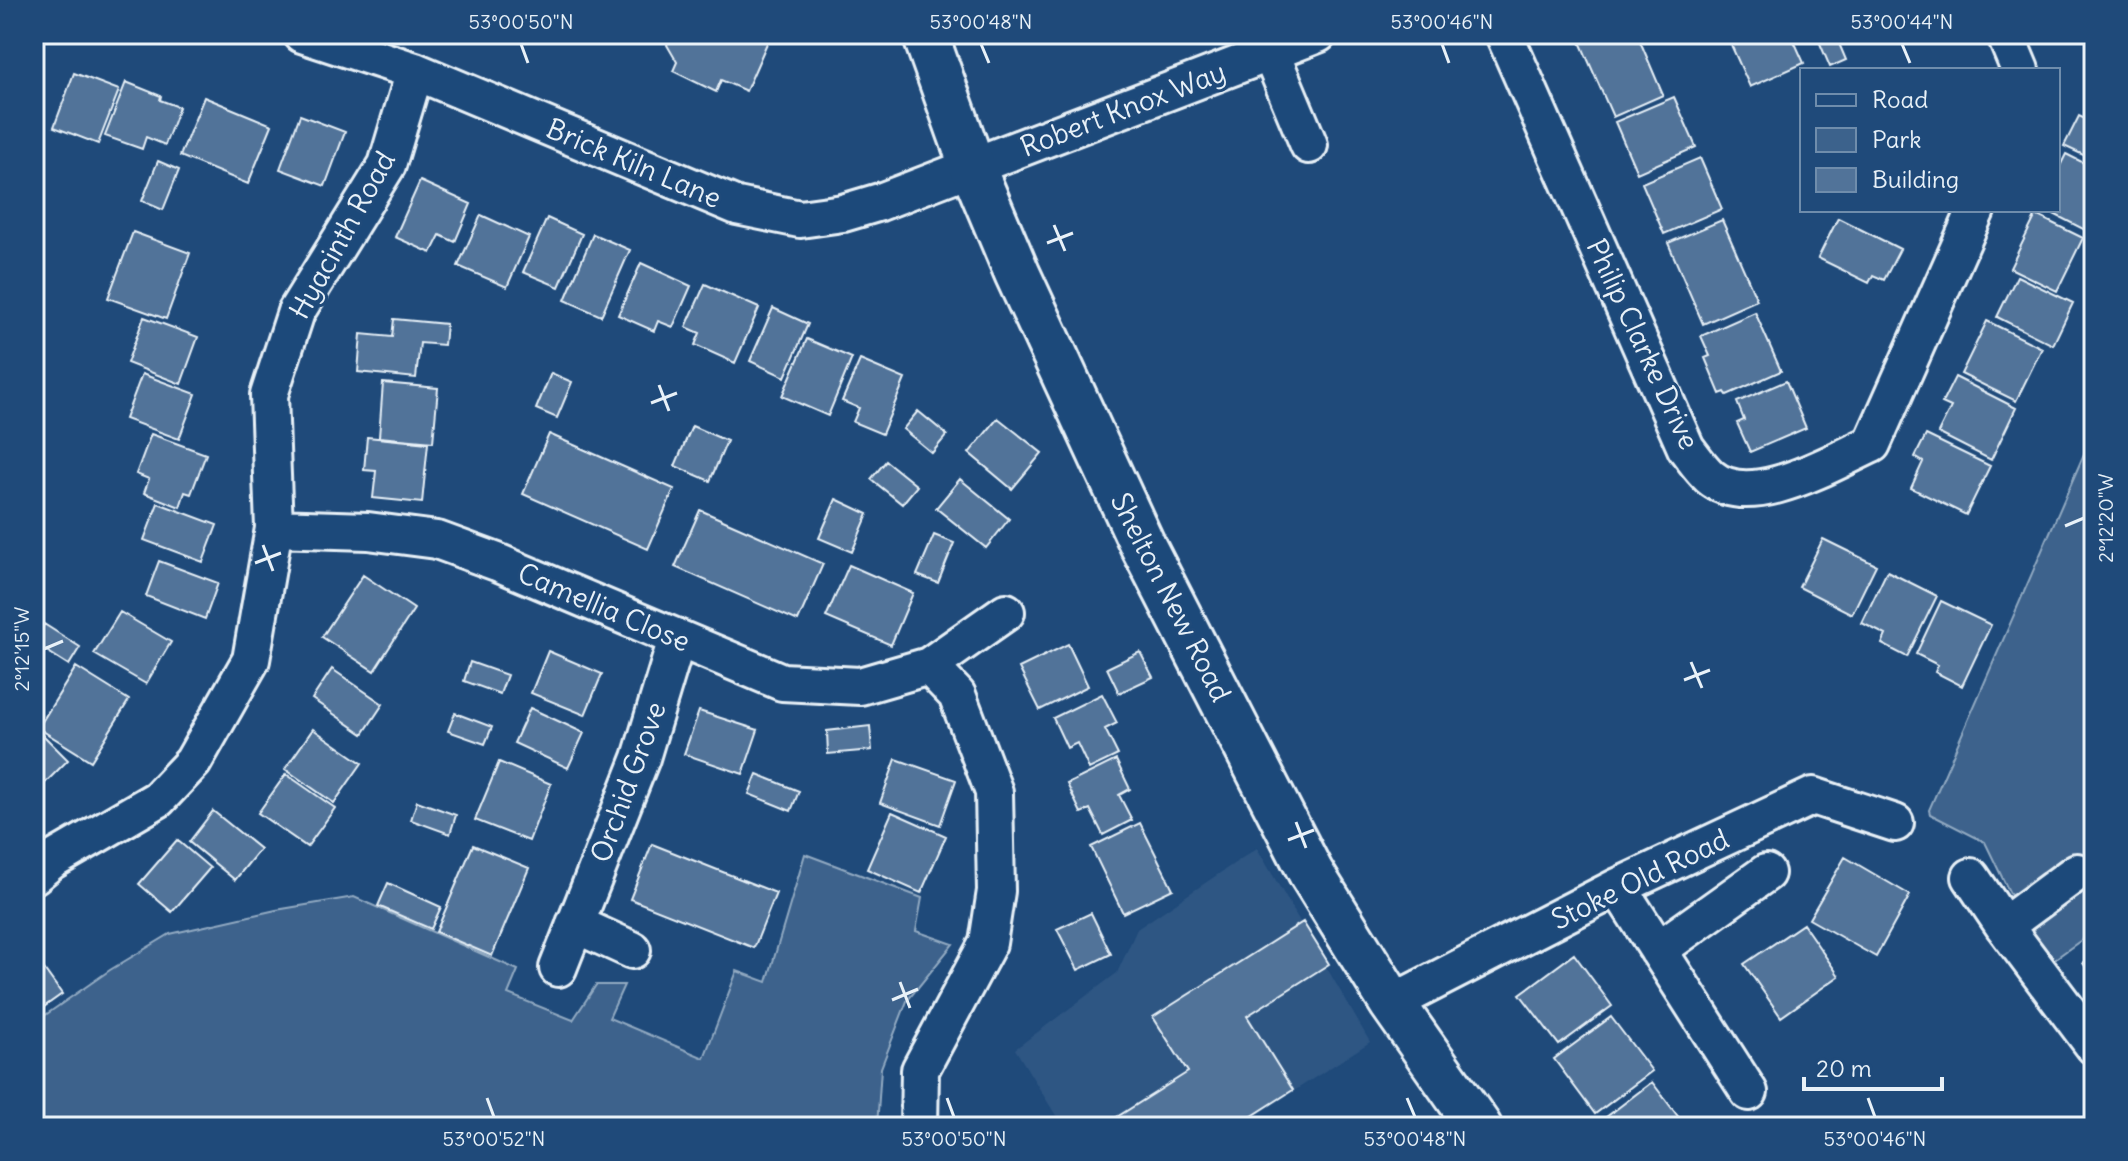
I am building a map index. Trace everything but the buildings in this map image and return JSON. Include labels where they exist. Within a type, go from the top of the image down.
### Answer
[{"type":"main road","name":"Shelton New Road","points":[[925,34],[972,166],[1017,273],[1143,546],[1311,873],[1392,1003],[1479,1127]]},
{"type":"street","name":"Brick Kiln Lane","points":[[302,34],[415,71],[737,206],[800,219],[855,210],[972,166]]},
{"type":"street","name":"Robert Knox Way","points":[[972,166],[1318,34]]},
{"type":"street","name":"Philip Clarke Drive","points":[[1504,34],[1686,448],[1711,479],[1737,489],[1772,488],[1872,444],[1975,212]]},
{"type":"street","points":[[2005,34],[2019,68]]},
{"type":"street","points":[[1271,54],[1309,145]]},
{"type":"street","name":"Hyacinth Road","points":[[34,875],[51,861],[158,799],[193,762],[251,660],[274,528],[269,395],[296,312],[387,165],[415,71]]},
{"type":"street","name":"Camellia Close","points":[[274,528],[368,531],[437,540],[497,562],[782,682],[860,686],[929,666],[1006,612]]},
{"type":"street","name":"Orchid Grove","points":[[558,968],[641,758],[677,639]]},
{"type":"street","points":[[919,1127],[920,1070],[988,943],[996,891],[994,792],[957,695],[929,666]]},
{"type":"street","name":"Stoke Old Road","points":[[1392,1003],[1618,887],[1813,796],[1895,823]]},
{"type":"street","points":[[2004,926],[2077,872]]},
{"type":"street","points":[[1658,950],[1766,873]]},
{"type":"street","points":[[1971,877],[2094,1046]]},
{"type":"street","points":[[1618,887],[1749,1092]]},
{"type":"street","points":[[575,924],[632,950]]},
{"type":"shaded area","points":[[1257,848],[1370,1042],[1238,1127],[1063,1127],[1015,1049],[1117,973],[1137,929]]},
{"type":"green space","points":[[2094,431],[2094,931],[2045,966],[1985,842],[1930,814],[1929,810]]},
{"type":"green space","points":[[805,854],[922,898],[916,931],[953,944],[907,1001],[881,1068],[877,1127],[34,1127],[34,1023],[110,970],[170,934],[276,910],[354,897],[518,970],[508,994],[573,1020],[596,985],[624,985],[609,1018],[704,1058],[737,971],[767,982]]}]
